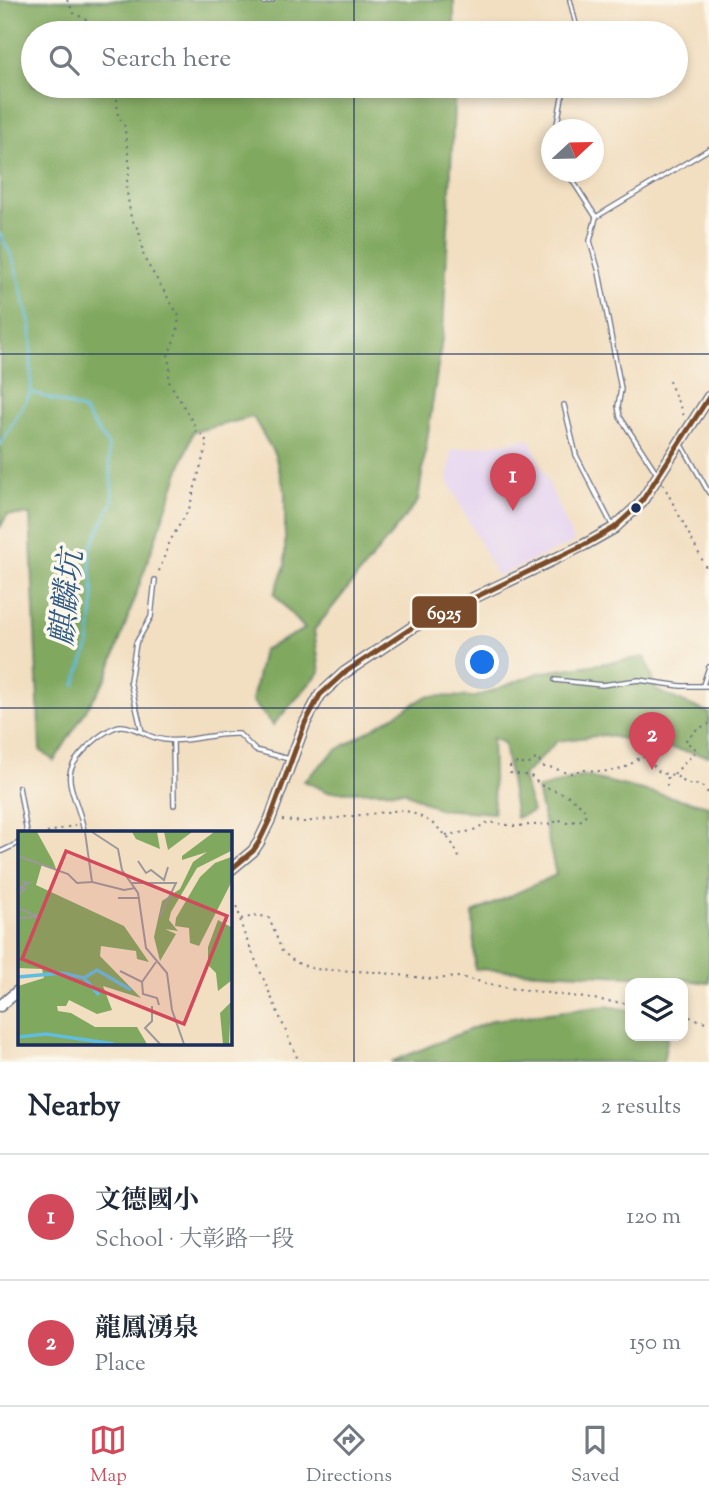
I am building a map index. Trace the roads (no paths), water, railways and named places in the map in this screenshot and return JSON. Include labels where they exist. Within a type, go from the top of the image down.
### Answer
[{"type":"main road","points":[[231,869],[253,851],[270,819],[289,760],[320,695],[344,673],[413,627],[614,528],[640,504],[709,397]]},
{"type":"main road","points":[[0,1006],[18,991]]},
{"type":"lane","points":[[263,0],[272,0]]},
{"type":"lane","points":[[570,0],[575,21]]},
{"type":"lane","points":[[558,119],[562,98]]},
{"type":"lane","points":[[659,477],[620,418],[618,406],[621,389],[599,272],[590,241],[596,217],[709,149]]},
{"type":"lane","points":[[573,182],[596,217]]},
{"type":"lane","points":[[564,405],[576,455],[614,528]]},
{"type":"lane","points":[[681,443],[709,493]]},
{"type":"lane","points":[[142,732],[130,681],[135,643],[151,617],[155,580]]},
{"type":"lane","points":[[702,686],[709,667]]},
{"type":"lane","points":[[555,680],[602,685],[639,680],[681,686],[709,685]]},
{"type":"lane","points":[[84,831],[69,775],[75,761],[100,736],[119,726],[142,732],[155,740],[173,742],[225,733],[239,734],[255,750],[289,760]]},
{"type":"lane","points":[[173,742],[174,805]]},
{"type":"lane","points":[[19,787],[27,831]]},
{"type":"lane","points":[[0,852],[18,843]]},
{"type":"waterway","name":"麒麟坑","points":[[0,234],[13,259],[31,327],[31,392],[83,410],[108,445],[113,501],[89,551],[94,598],[89,645],[75,685]]},
{"type":"waterway","points":[[0,445],[31,392]]},
{"type":"place","name":"文德國小","points":[[513,511]]},
{"type":"place","name":"龍鳳湧泉","points":[[652,770]]}]
